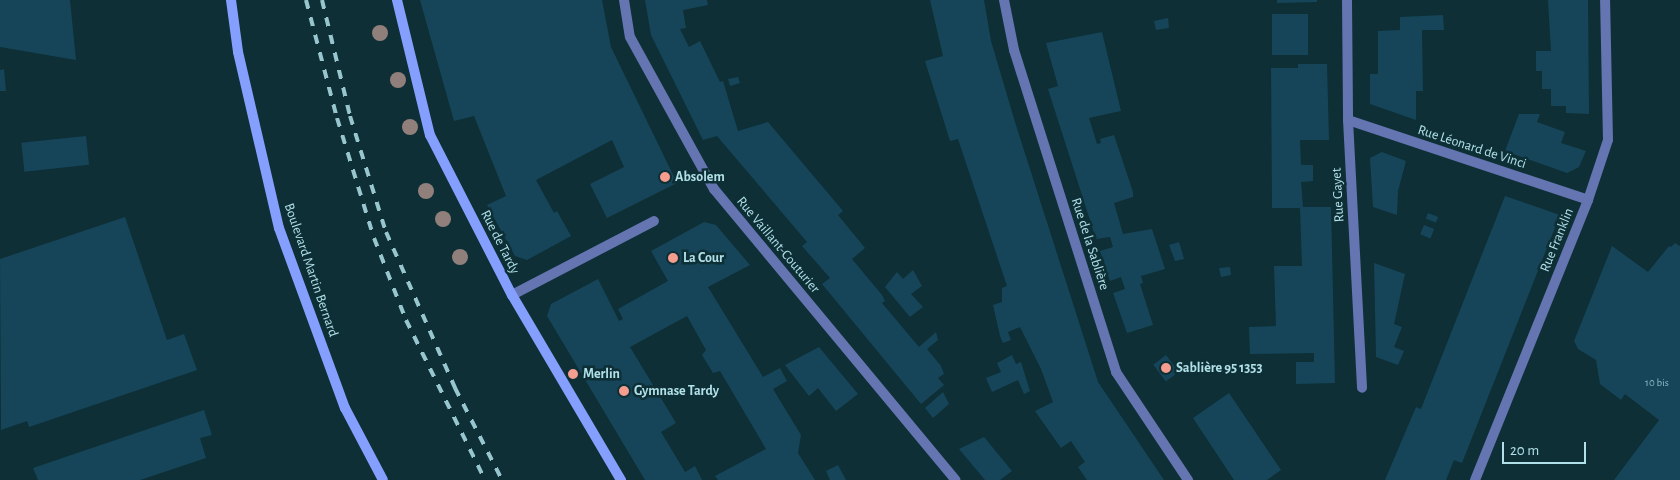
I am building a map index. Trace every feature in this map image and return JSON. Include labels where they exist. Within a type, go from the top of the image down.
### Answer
[{"type":"main road","name":"Boulevard Martin Bernard","points":[[231,0],[238,52],[280,228],[345,408],[383,480]]},
{"type":"main road","name":"Rue de Tardy","points":[[397,0],[430,135],[512,295],[621,480]]},
{"type":"street","name":"Rue Vaillant-Couturier","points":[[624,0],[630,37],[714,189],[956,480]]},
{"type":"street","name":"Rue de la Sablière","points":[[1004,0],[1014,50],[1116,372],[1188,480]]},
{"type":"street","name":"Rue Gayet","points":[[1347,0],[1348,120],[1362,388]]},
{"type":"street","name":"Rue Franklin","points":[[1475,480],[1588,200],[1608,140],[1605,0]]},
{"type":"street","name":"Rue Léonard de Vinci","points":[[1348,120],[1588,200]]},
{"type":"street","points":[[512,295],[654,221]]},
{"type":"building","points":[[0,0],[70,0],[76,60],[0,47]]},
{"type":"building","points":[[420,0],[602,0],[611,47],[677,183],[607,218],[590,184],[624,167],[612,140],[536,180],[554,213],[557,211],[571,236],[527,260],[515,256],[487,205],[506,196],[474,116],[454,121]]},
{"type":"building","points":[[645,0],[707,0],[708,5],[683,10],[686,28],[680,29],[689,47],[700,41],[720,82],[723,81],[738,131],[768,122],[843,211],[838,215],[865,248],[852,259],[882,295],[885,301],[882,303],[919,347],[936,332],[938,340],[927,349],[941,366],[944,374],[938,378],[944,385],[921,404],[822,284],[830,278],[802,246],[807,242],[717,136],[703,140],[651,35]]},
{"type":"building","points":[[930,0],[984,0],[991,41],[1015,122],[1098,382],[1164,480],[1087,480],[1078,467],[1085,462],[1071,441],[1061,448],[1035,411],[1053,402],[1041,369],[1020,327],[1008,332],[1011,340],[1003,343],[1000,336],[993,305],[1002,302],[1002,288],[1007,286],[958,139],[950,141],[925,61],[943,56]]},
{"type":"building","points":[[1277,0],[1317,0],[1317,2],[1277,3]]},
{"type":"building","points":[[1548,0],[1588,0],[1589,114],[1566,113],[1566,106],[1551,106],[1551,89],[1542,89],[1542,71],[1536,71],[1536,51],[1551,51]]},
{"type":"building","points":[[1272,14],[1308,14],[1308,55],[1272,55]]},
{"type":"building","points":[[1443,15],[1444,30],[1422,30],[1423,91],[1416,91],[1416,120],[1370,104],[1370,74],[1378,74],[1378,31],[1400,30],[1400,17]]},
{"type":"building","points":[[1168,18],[1169,28],[1156,30],[1154,21]]},
{"type":"building","points":[[1102,32],[1121,111],[1089,118],[1097,144],[1101,143],[1100,139],[1114,135],[1133,192],[1133,197],[1114,203],[1123,234],[1152,229],[1165,269],[1141,276],[1143,283],[1140,284],[1153,325],[1127,333],[1113,293],[1125,289],[1121,277],[1110,281],[1100,251],[1113,247],[1110,237],[1096,239],[1048,89],[1058,86],[1046,43]]},
{"type":"building","points":[[1298,64],[1327,64],[1329,140],[1300,140],[1301,165],[1313,165],[1313,181],[1301,182],[1303,207],[1331,207],[1335,383],[1296,384],[1296,362],[1314,362],[1314,353],[1250,354],[1249,327],[1276,326],[1274,266],[1302,266],[1300,208],[1272,208],[1271,68],[1298,68]]},
{"type":"building","points":[[4,69],[6,91],[0,91],[0,70]]},
{"type":"building","points":[[738,77],[740,83],[730,86],[728,79]]},
{"type":"building","points":[[1519,114],[1540,114],[1537,122],[1565,132],[1561,143],[1586,151],[1579,167],[1567,173],[1505,151]]},
{"type":"building","points":[[86,136],[89,165],[24,172],[21,143]]},
{"type":"building","points":[[1382,152],[1406,161],[1398,191],[1397,215],[1373,207],[1370,158]]},
{"type":"building","points":[[1505,196],[1560,215],[1462,463],[1454,460],[1446,480],[1385,480],[1416,407],[1421,409]]},
{"type":"building","points":[[1428,213],[1438,217],[1436,223],[1426,219]]},
{"type":"building","points":[[125,217],[167,340],[184,334],[197,370],[29,427],[27,421],[1,430],[0,259]]},
{"type":"building","points":[[704,222],[716,225],[750,265],[708,287],[763,377],[780,368],[787,381],[773,389],[801,435],[798,453],[815,480],[718,480],[715,476],[766,449],[720,371],[713,373],[702,355],[706,350],[687,316],[630,347],[676,423],[661,432],[685,472],[695,466],[702,480],[645,480],[547,316],[551,304],[598,279],[619,321],[623,319],[618,309],[668,281],[651,251]]},
{"type":"building","points":[[1424,225],[1434,229],[1430,238],[1420,234]]},
{"type":"building","points":[[1179,242],[1184,259],[1175,261],[1169,245]]},
{"type":"building","points":[[1675,243],[1680,246],[1680,480],[1614,480],[1659,420],[1625,394],[1621,400],[1600,384],[1596,360],[1578,349],[1574,341],[1612,246],[1648,272],[1669,246],[1671,247]]},
{"type":"building","points":[[1374,263],[1405,274],[1394,324],[1402,327],[1394,347],[1404,351],[1398,365],[1376,357]]},
{"type":"building","points":[[1230,267],[1231,275],[1221,277],[1219,268]]},
{"type":"building","points":[[913,270],[922,286],[911,294],[923,307],[910,317],[885,287],[897,272],[903,279]]},
{"type":"building","points":[[819,347],[858,394],[836,411],[818,388],[809,396],[785,365]]},
{"type":"building","points":[[1012,355],[1016,364],[1021,362],[1030,391],[1024,394],[1018,380],[992,392],[986,378],[1001,372],[997,363]]},
{"type":"building","name":"Sablière 95 1353","points":[[1166,355],[1179,372],[1166,381],[1153,365]]},
{"type":"building","points":[[943,392],[949,404],[933,418],[925,408]]},
{"type":"building","points":[[1229,393],[1281,470],[1267,480],[1234,480],[1193,418]]},
{"type":"building","points":[[204,410],[212,435],[200,438],[206,458],[140,480],[38,480],[33,468]]},
{"type":"building","points":[[984,437],[1012,471],[1000,480],[985,480],[959,449]]},
{"type":"building","points":[[838,465],[846,480],[830,480],[826,471]]},
{"type":"railway","points":[[306,0],[337,118],[374,238],[406,320],[485,480]]},
{"type":"railway","points":[[322,0],[350,116],[386,232],[455,388],[502,480]]},
{"type":"place","name":"Absolem","points":[[665,177]]},
{"type":"place","name":"La Cour","points":[[673,258]]},
{"type":"place","name":"Sablière 95 1353","points":[[1166,368]]},
{"type":"place","name":"Merlin","points":[[573,374]]},
{"type":"place","name":"Gymnase Tardy","points":[[624,391]]}]
